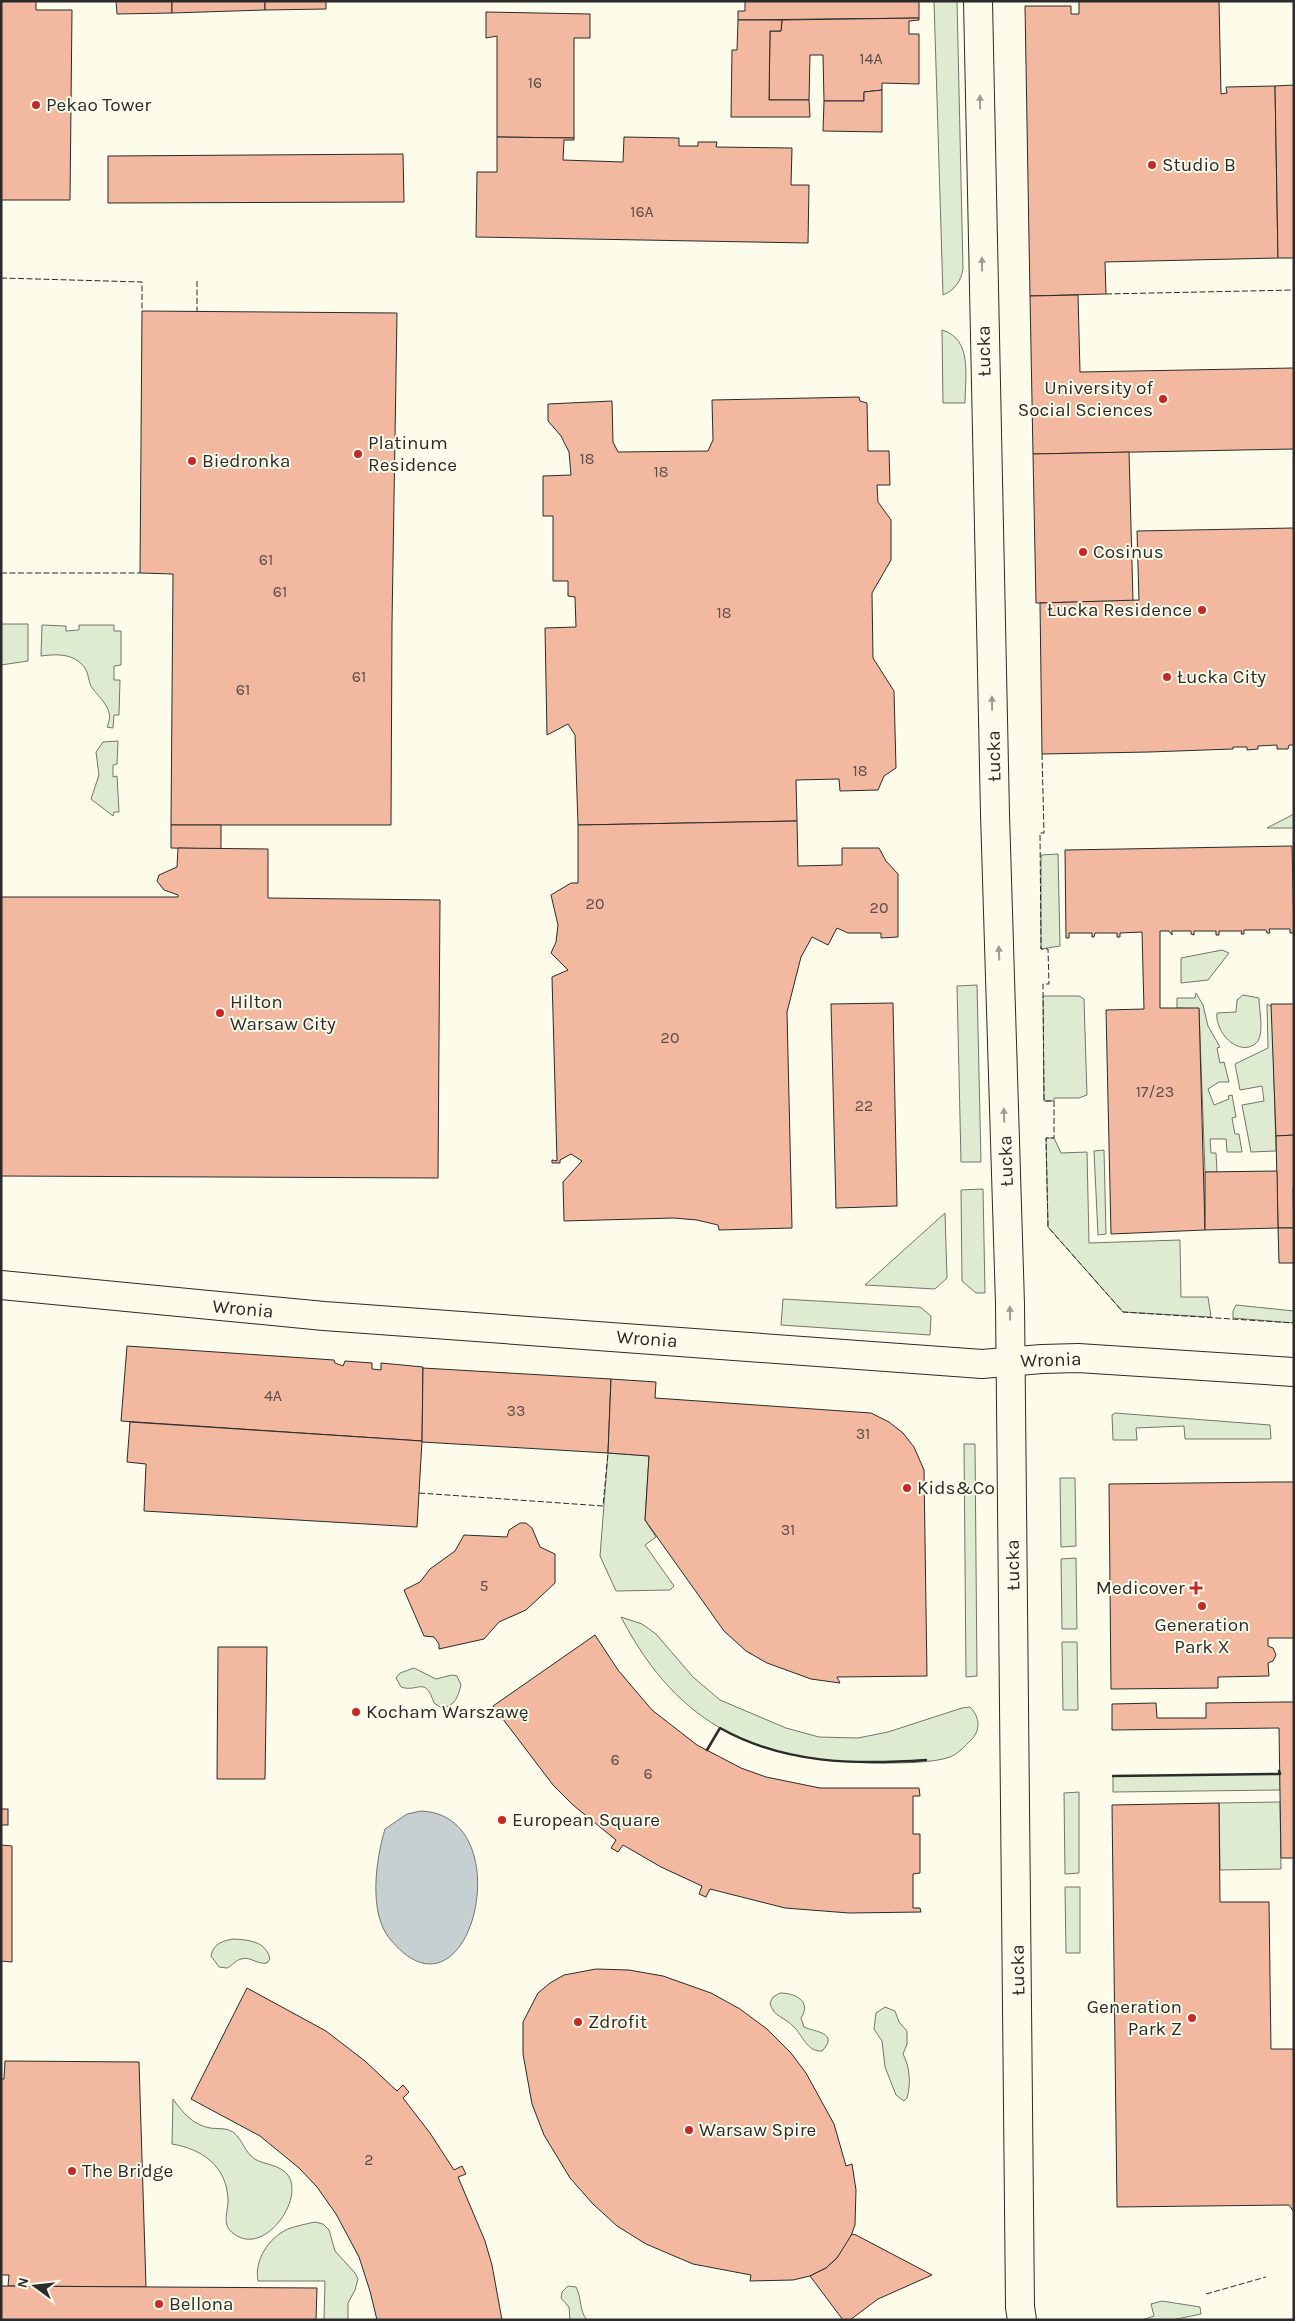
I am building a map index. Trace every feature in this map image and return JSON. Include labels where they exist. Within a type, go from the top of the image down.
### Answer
[{"type":"street","name":"Łucka","points":[[978,1],[994,775],[1011,1361],[1020,2307],[1022,2320]]},
{"type":"street","name":"Wronia","points":[[1,1285],[324,1316],[982,1364],[1078,1358],[1294,1372]]},
{"type":"green space","points":[[934,1],[957,1],[963,269],[957,285],[943,295]]},
{"type":"green space","points":[[942,330],[952,335],[959,342],[963,350],[966,371],[965,403],[943,403]]},
{"type":"green space","points":[[1,624],[28,624],[28,661],[1,665]]},
{"type":"green space","points":[[42,625],[66,626],[66,631],[79,630],[79,625],[114,625],[114,631],[121,631],[121,665],[114,666],[114,680],[120,680],[119,715],[114,715],[113,728],[107,727],[109,716],[106,706],[91,687],[86,670],[81,663],[65,656],[41,656]]},
{"type":"green space","points":[[118,741],[117,764],[113,765],[113,777],[117,776],[119,812],[114,812],[113,816],[91,799],[99,775],[96,752],[103,742]]},
{"type":"green space","points":[[1294,814],[1294,828],[1267,828]]},
{"type":"green space","points":[[1058,854],[1060,946],[1041,949],[1041,855]]},
{"type":"green space","points":[[1222,950],[1229,953],[1208,980],[1181,983],[1181,958]]},
{"type":"green space","points":[[977,985],[981,1162],[961,1162],[957,986]]},
{"type":"green space","points":[[1196,993],[1203,1005],[1208,1026],[1220,1047],[1217,1048],[1220,1063],[1224,1062],[1229,1082],[1219,1082],[1208,1089],[1214,1105],[1229,1099],[1228,1096],[1232,1095],[1236,1117],[1232,1118],[1235,1134],[1239,1134],[1242,1152],[1227,1152],[1226,1139],[1210,1139],[1211,1153],[1216,1153],[1217,1172],[1205,1172],[1199,1009],[1177,1008],[1177,998],[1195,998]]},
{"type":"green space","points":[[1243,995],[1259,998],[1260,1036],[1256,1043],[1249,1047],[1237,1046],[1226,1038],[1217,1019],[1217,1013],[1236,1012],[1237,1000]]},
{"type":"green space","points":[[1043,996],[1079,996],[1084,999],[1087,1095],[1079,1098],[1054,1098],[1054,1101],[1044,1101]]},
{"type":"green space","points":[[1267,1004],[1272,1007],[1276,1151],[1251,1152],[1242,1105],[1264,1101],[1262,1086],[1240,1090],[1235,1064],[1268,1048]]},
{"type":"green space","points":[[1046,1138],[1054,1138],[1061,1153],[1087,1152],[1089,1243],[1180,1240],[1181,1297],[1208,1297],[1211,1317],[1123,1312],[1048,1227]]},
{"type":"green space","points":[[1104,1150],[1106,1234],[1098,1235],[1094,1151]]},
{"type":"green space","points":[[983,1189],[985,1293],[976,1293],[962,1281],[961,1190]]},
{"type":"green space","points":[[945,1213],[947,1278],[935,1289],[865,1285]]},
{"type":"green space","points":[[783,1299],[920,1307],[931,1316],[930,1335],[781,1325]]},
{"type":"green space","points":[[1236,1305],[1294,1311],[1294,1323],[1233,1318],[1233,1311]]},
{"type":"green space","points":[[1115,1413],[1270,1425],[1271,1439],[1185,1439],[1184,1426],[1136,1428],[1137,1440],[1113,1440],[1112,1415]]},
{"type":"green space","points":[[964,1444],[975,1444],[977,1676],[966,1677]]},
{"type":"green space","points":[[608,1453],[649,1456],[645,1520],[656,1537],[645,1545],[674,1586],[670,1590],[616,1591],[600,1556]]},
{"type":"green space","points":[[1060,1478],[1075,1478],[1076,1546],[1061,1547]]},
{"type":"green space","points":[[1076,1558],[1077,1629],[1062,1629],[1061,1559]]},
{"type":"green space","points":[[621,1617],[642,1624],[656,1634],[693,1677],[720,1700],[786,1728],[819,1737],[858,1738],[888,1732],[970,1707],[976,1715],[978,1728],[966,1745],[953,1756],[917,1762],[838,1761],[798,1756],[761,1746],[728,1732],[697,1713],[669,1687],[644,1656]]},
{"type":"green space","points":[[1062,1642],[1077,1642],[1078,1710],[1063,1710]]},
{"type":"green space","points":[[414,1668],[436,1679],[452,1675],[457,1676],[461,1685],[453,1703],[442,1708],[434,1703],[431,1695],[424,1687],[401,1687],[396,1678],[400,1673]]},
{"type":"green space","points":[[1280,1774],[1280,1790],[1113,1792],[1113,1776]]},
{"type":"green space","points":[[1079,1792],[1079,1873],[1065,1874],[1064,1793]]},
{"type":"green space","points":[[1280,1802],[1281,1869],[1220,1870],[1219,1803]]},
{"type":"green space","points":[[1065,1887],[1080,1887],[1080,1953],[1066,1953]]},
{"type":"green space","points":[[233,1939],[251,1941],[261,1945],[265,1948],[270,1959],[267,1963],[260,1963],[245,1958],[227,1968],[219,1967],[211,1956],[212,1952],[222,1942]]},
{"type":"green space","points":[[780,1993],[796,1996],[800,1999],[804,2007],[801,2018],[804,2027],[827,2036],[827,2045],[822,2051],[817,2051],[809,2046],[791,2024],[774,2011],[770,2003],[773,1997]]},
{"type":"green space","points":[[885,2007],[895,2011],[899,2022],[907,2031],[907,2044],[903,2054],[907,2064],[909,2087],[907,2098],[904,2101],[896,2095],[885,2067],[882,2041],[874,2029],[876,2013]]},
{"type":"green space","points":[[173,2099],[193,2121],[210,2128],[227,2129],[233,2132],[251,2156],[285,2172],[291,2182],[292,2194],[288,2207],[271,2230],[259,2237],[246,2239],[234,2234],[230,2230],[226,2223],[227,2188],[218,2169],[203,2155],[183,2146],[172,2144]]},
{"type":"green space","points":[[315,2222],[323,2224],[329,2230],[335,2251],[358,2279],[348,2303],[348,2320],[324,2320],[325,2281],[258,2281],[257,2273],[260,2258],[274,2238],[288,2229]]},
{"type":"green space","points":[[568,2286],[576,2287],[584,2316],[587,2320],[570,2320],[569,2307],[561,2298],[562,2292]]},
{"type":"green space","points":[[1162,2301],[1200,2307],[1201,2314],[1172,2320],[1142,2320],[1154,2316],[1151,2304]]},
{"type":"shaded area","points":[[421,1811],[453,1822],[471,1846],[478,1879],[474,1913],[462,1943],[443,1961],[419,1962],[390,1939],[383,1928],[376,1901],[377,1870],[385,1829],[407,1814]]},
{"type":"building","name":"Pekao Tower","points":[[1,1],[36,1],[36,10],[72,10],[70,200],[1,200]]},
{"type":"building","points":[[116,1],[172,1],[172,13],[117,14]]},
{"type":"building","points":[[172,1],[265,1],[265,10],[172,13]]},
{"type":"building","points":[[265,1],[326,1],[326,9],[265,10]]},
{"type":"building","points":[[745,1],[919,1],[919,18],[738,20],[738,11],[745,11]]},
{"type":"building","name":"Studio B","points":[[1079,1],[1219,1],[1221,94],[1227,93],[1226,87],[1275,86],[1278,258],[1105,262],[1106,294],[1030,296],[1025,6],[1071,6],[1071,14],[1079,14]]},
{"type":"building","points":[[486,12],[590,14],[590,38],[574,38],[574,138],[497,137],[497,36],[486,38]]},
{"type":"building","points":[[919,18],[919,20],[909,21],[909,34],[919,34],[919,84],[882,83],[882,90],[864,92],[864,101],[824,101],[823,55],[810,55],[809,100],[769,100],[770,31],[781,31],[782,20]]},
{"type":"building","points":[[738,20],[782,20],[781,31],[770,31],[769,100],[809,100],[810,117],[731,117],[732,50],[737,50]]},
{"type":"building","points":[[1294,85],[1294,258],[1278,258],[1275,86]]},
{"type":"building","points":[[882,90],[882,132],[823,131],[824,101],[864,101],[864,92]]},
{"type":"building","points":[[497,137],[574,138],[574,140],[564,140],[563,160],[623,162],[624,137],[679,138],[679,146],[698,146],[698,142],[717,142],[716,147],[792,148],[791,185],[809,185],[808,243],[476,237],[477,172],[497,172]]},
{"type":"building","points":[[403,154],[404,202],[108,203],[108,156]]},
{"type":"building","points":[[1078,295],[1080,372],[1294,368],[1294,449],[1033,454],[1030,296]]},
{"type":"building","points":[[142,311],[397,313],[391,825],[171,825],[173,574],[140,573]]},
{"type":"building","points":[[859,397],[860,401],[867,403],[868,451],[889,451],[890,485],[877,485],[878,502],[891,520],[891,560],[872,593],[873,658],[894,691],[896,768],[884,776],[878,790],[840,791],[839,779],[796,780],[797,821],[578,825],[575,735],[568,724],[547,735],[545,628],[576,627],[575,597],[568,596],[568,581],[553,581],[553,516],[543,516],[543,476],[571,475],[569,452],[561,436],[548,421],[548,404],[612,401],[613,442],[618,452],[708,451],[713,440],[712,400]]},
{"type":"building","name":"Cosinus","points":[[1129,452],[1133,601],[1036,603],[1033,454]]},
{"type":"building","name":"Łucka City","points":[[1294,528],[1294,745],[1289,745],[1288,749],[1277,749],[1277,745],[1258,746],[1258,749],[1247,750],[1247,747],[1233,747],[1233,749],[1042,754],[1040,603],[1139,600],[1137,531]]},
{"type":"building","points":[[797,821],[798,866],[842,865],[842,848],[879,848],[886,861],[898,874],[898,937],[881,938],[881,933],[848,933],[837,928],[828,945],[812,937],[801,957],[787,1012],[792,1228],[719,1230],[718,1225],[697,1220],[674,1218],[564,1221],[563,1182],[582,1161],[571,1154],[560,1160],[560,1163],[552,1163],[552,1160],[557,1161],[552,977],[568,970],[551,953],[556,942],[558,925],[551,895],[571,883],[578,883],[578,825]]},
{"type":"building","points":[[171,825],[221,825],[221,849],[171,848]]},
{"type":"building","points":[[1292,846],[1294,933],[1290,933],[1290,929],[1269,929],[1270,933],[1267,933],[1266,930],[1244,930],[1244,934],[1241,934],[1242,931],[1219,931],[1219,935],[1216,935],[1216,931],[1194,931],[1194,935],[1191,934],[1191,931],[1172,931],[1172,935],[1169,931],[1160,931],[1160,1008],[1199,1008],[1205,1230],[1111,1234],[1106,1010],[1144,1009],[1142,932],[1120,933],[1120,937],[1117,937],[1117,933],[1095,933],[1094,937],[1092,937],[1092,933],[1069,933],[1069,938],[1066,938],[1065,850]]},
{"type":"building","name":"Hilton Warsaw City","points":[[178,848],[268,849],[268,898],[440,900],[438,1178],[1,1176],[1,897],[178,897],[178,895],[164,890],[157,881],[159,875],[177,867]]},
{"type":"building","points":[[893,1003],[897,1206],[836,1208],[831,1004]]},
{"type":"building","points":[[1271,1004],[1294,1004],[1294,1135],[1276,1136]]},
{"type":"building","points":[[1294,1135],[1294,1228],[1278,1228],[1276,1136]]},
{"type":"building","points":[[1277,1171],[1278,1228],[1205,1230],[1205,1172]]},
{"type":"building","points":[[1293,1189],[1294,1189],[1294,1228]]},
{"type":"building","points":[[1278,1228],[1294,1228],[1294,1263],[1279,1263]]},
{"type":"building","points":[[127,1346],[334,1360],[335,1363],[343,1366],[345,1361],[372,1363],[372,1369],[381,1370],[381,1363],[423,1367],[422,1441],[121,1421]]},
{"type":"building","points":[[423,1368],[611,1379],[608,1453],[422,1442]]},
{"type":"building","points":[[611,1379],[656,1382],[655,1398],[871,1413],[889,1422],[903,1433],[914,1447],[924,1470],[927,1676],[837,1677],[840,1683],[811,1679],[767,1663],[746,1651],[724,1631],[645,1520],[649,1456],[608,1453]]},
{"type":"building","points":[[130,1422],[422,1441],[417,1527],[144,1511],[146,1464],[127,1462]]},
{"type":"building","name":"Generation Park X","points":[[1294,1482],[1294,1638],[1268,1638],[1268,1646],[1273,1648],[1276,1655],[1273,1661],[1268,1663],[1269,1676],[1218,1677],[1218,1688],[1111,1689],[1109,1484]]},
{"type":"building","points":[[520,1523],[526,1523],[532,1528],[540,1547],[555,1554],[555,1583],[526,1610],[499,1622],[484,1639],[439,1649],[439,1644],[434,1637],[424,1636],[404,1590],[420,1582],[430,1569],[455,1551],[464,1535],[507,1537],[509,1530]]},
{"type":"building","points":[[595,1635],[618,1670],[652,1710],[697,1745],[741,1768],[766,1777],[820,1788],[919,1788],[920,1796],[913,1796],[913,1834],[920,1834],[920,1873],[913,1874],[913,1908],[920,1908],[921,1912],[849,1913],[785,1908],[710,1889],[706,1897],[699,1894],[702,1886],[661,1867],[623,1845],[618,1852],[611,1848],[616,1840],[573,1805],[553,1785],[493,1706]]},
{"type":"building","points":[[218,1647],[267,1647],[265,1779],[217,1779]]},
{"type":"building","points":[[1294,1702],[1294,1858],[1281,1858],[1279,1728],[1112,1730],[1112,1704],[1156,1703],[1157,1718],[1206,1718],[1206,1703]]},
{"type":"building","name":"Generation Park Z","points":[[1219,1803],[1220,1902],[1269,1902],[1271,2049],[1294,2049],[1294,2212],[1289,2205],[1117,2207],[1112,1805]]},
{"type":"building","points":[[1,1809],[8,1809],[8,1825],[1,1825]]},
{"type":"building","points":[[1,1845],[12,1846],[12,1962],[1,1961]]},
{"type":"building","name":"Warsaw Spire","points":[[596,1969],[629,1970],[663,1976],[711,1993],[740,2009],[767,2029],[791,2053],[806,2073],[834,2124],[846,2166],[852,2164],[856,2190],[855,2225],[849,2241],[839,2256],[826,2268],[810,2276],[793,2280],[750,2281],[751,2275],[693,2264],[646,2244],[617,2226],[593,2204],[570,2178],[544,2135],[532,2104],[523,2054],[523,2022],[538,1993],[550,1983],[564,1975]]},
{"type":"building","points":[[247,1988],[326,2031],[365,2061],[397,2091],[403,2085],[409,2092],[403,2098],[430,2133],[454,2170],[462,2166],[466,2174],[458,2177],[485,2241],[492,2265],[502,2320],[377,2320],[359,2257],[336,2214],[317,2187],[299,2168],[260,2136],[191,2099]]},
{"type":"building","name":"The Bridge","points":[[5,2061],[139,2062],[146,2287],[8,2286],[9,2275],[1,2275],[1,2079],[4,2079]]},
{"type":"building","points":[[852,2234],[932,2275],[878,2299],[850,2320],[843,2320],[810,2276],[826,2268],[837,2258]]},
{"type":"building","name":"Bellona","points":[[1,2286],[317,2288],[316,2320],[1,2320]]},
{"type":"fence","points":[[1,278],[142,282],[142,311]]},
{"type":"fence","points":[[197,281],[197,311]]},
{"type":"fence","points":[[1106,294],[1294,290]]},
{"type":"fence","points":[[1,573],[140,573]]},
{"type":"fence","points":[[1042,754],[1044,833],[1040,833],[1041,949],[1048,949],[1049,984],[1043,984],[1044,1101],[1054,1101],[1054,1138],[1046,1138],[1048,1227],[1123,1312],[1294,1323]]},
{"type":"fence","points":[[419,1493],[603,1506],[608,1453]]},
{"type":"fence","points":[[1206,2294],[1266,2277]]},
{"type":"wall","points":[[707,1750],[720,1728],[744,1740],[769,1749],[820,1759],[846,1762],[926,1760]]},
{"type":"wall","points":[[1113,1776],[1280,1774],[1279,1771]]},
{"type":"place","name":"Pekao Tower","points":[[36,105]]},
{"type":"place","name":"Studio B","points":[[1152,165]]},
{"type":"place","name":"University of Social Sciences","points":[[1163,399]]},
{"type":"place","name":"Platinum Residence","points":[[358,454]]},
{"type":"place","name":"Biedronka","points":[[192,461]]},
{"type":"place","name":"Cosinus","points":[[1083,552]]},
{"type":"place","name":"Łucka Residence","points":[[1202,610]]},
{"type":"place","name":"Łucka City","points":[[1167,677]]},
{"type":"place","name":"Hilton Warsaw City","points":[[220,1013]]},
{"type":"place","name":"Kids&Co","points":[[907,1488]]},
{"type":"place","name":"Medicover","points":[[1196,1588]]},
{"type":"place","name":"Generation Park X","points":[[1202,1606]]},
{"type":"place","name":"Kocham Warszawę","points":[[356,1712]]},
{"type":"place","name":"European Square","points":[[502,1820]]},
{"type":"place","name":"Generation Park Z","points":[[1192,2018]]},
{"type":"place","name":"Zdrofit","points":[[578,2022]]},
{"type":"place","name":"Warsaw Spire","points":[[689,2130]]},
{"type":"place","name":"The Bridge","points":[[72,2171]]},
{"type":"place","name":"Bellona","points":[[159,2304]]}]
